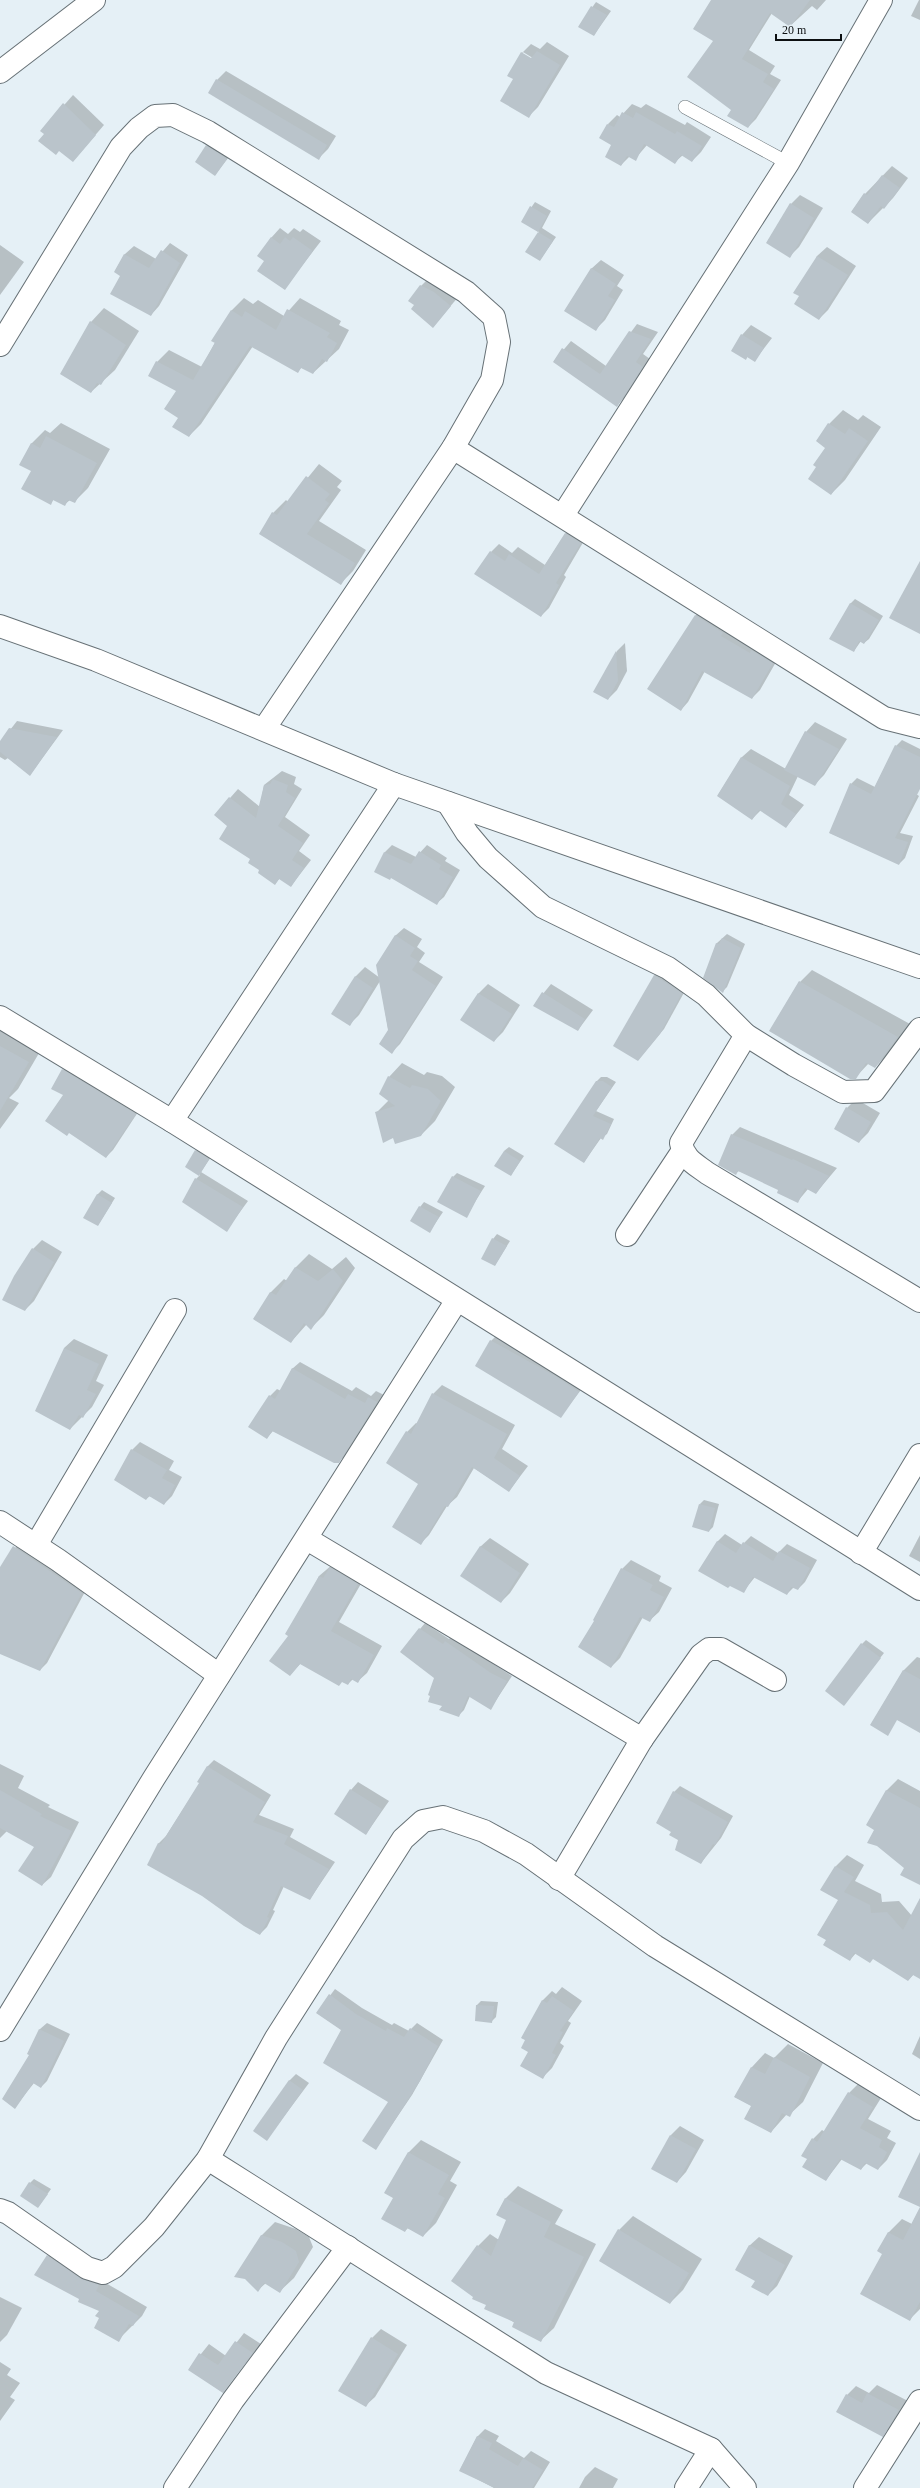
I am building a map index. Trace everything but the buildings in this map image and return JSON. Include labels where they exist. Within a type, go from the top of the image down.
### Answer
[{"type":"street","points":[[0,72],[94,0]]},
{"type":"street","points":[[564,515],[788,163],[881,0]]},
{"type":"street","points":[[0,345],[121,147],[139,128],[155,116],[172,115],[208,132],[466,292],[494,317],[498,342],[492,380],[453,448],[264,729]]},
{"type":"street","points":[[453,448],[564,515],[884,718],[920,727]]},
{"type":"street","points":[[0,626],[96,660],[394,784],[920,967]]},
{"type":"street","points":[[172,1121],[394,784]]},
{"type":"street","points":[[448,803],[467,833],[488,858],[544,907],[668,968],[706,995],[746,1035],[843,1092],[852,1093],[874,1091],[920,1029]]},
{"type":"street","points":[[0,1017],[172,1121],[920,1589]]},
{"type":"street","points":[[746,1035],[681,1143],[682,1152],[688,1159],[707,1173],[920,1301]]},
{"type":"street","points":[[627,1234],[682,1152]]},
{"type":"street","points":[[0,2030],[219,1675],[307,1539],[456,1300]]},
{"type":"street","points":[[36,1545],[175,1310]]},
{"type":"street","points":[[861,1553],[920,1455]]},
{"type":"street","points":[[0,1522],[36,1545],[219,1675]]},
{"type":"street","points":[[307,1539],[642,1739]]},
{"type":"street","points":[[560,1879],[642,1739],[701,1655],[709,1649],[721,1649],[775,1680]]},
{"type":"street","points":[[0,2210],[8,2213],[87,2268],[103,2273],[114,2267],[154,2227],[208,2159],[276,2038],[403,1839],[423,1821],[443,1817],[484,1831],[526,1854],[655,1946],[919,2108]]},
{"type":"street","points":[[208,2159],[546,2373],[711,2449],[745,2488]]},
{"type":"street","points":[[175,2488],[233,2400],[348,2247]]},
{"type":"street","points":[[865,2488],[920,2402]]},
{"type":"street","points":[[686,2488],[711,2449]]},
{"type":"lane","points":[[685,107],[788,163]]}]
